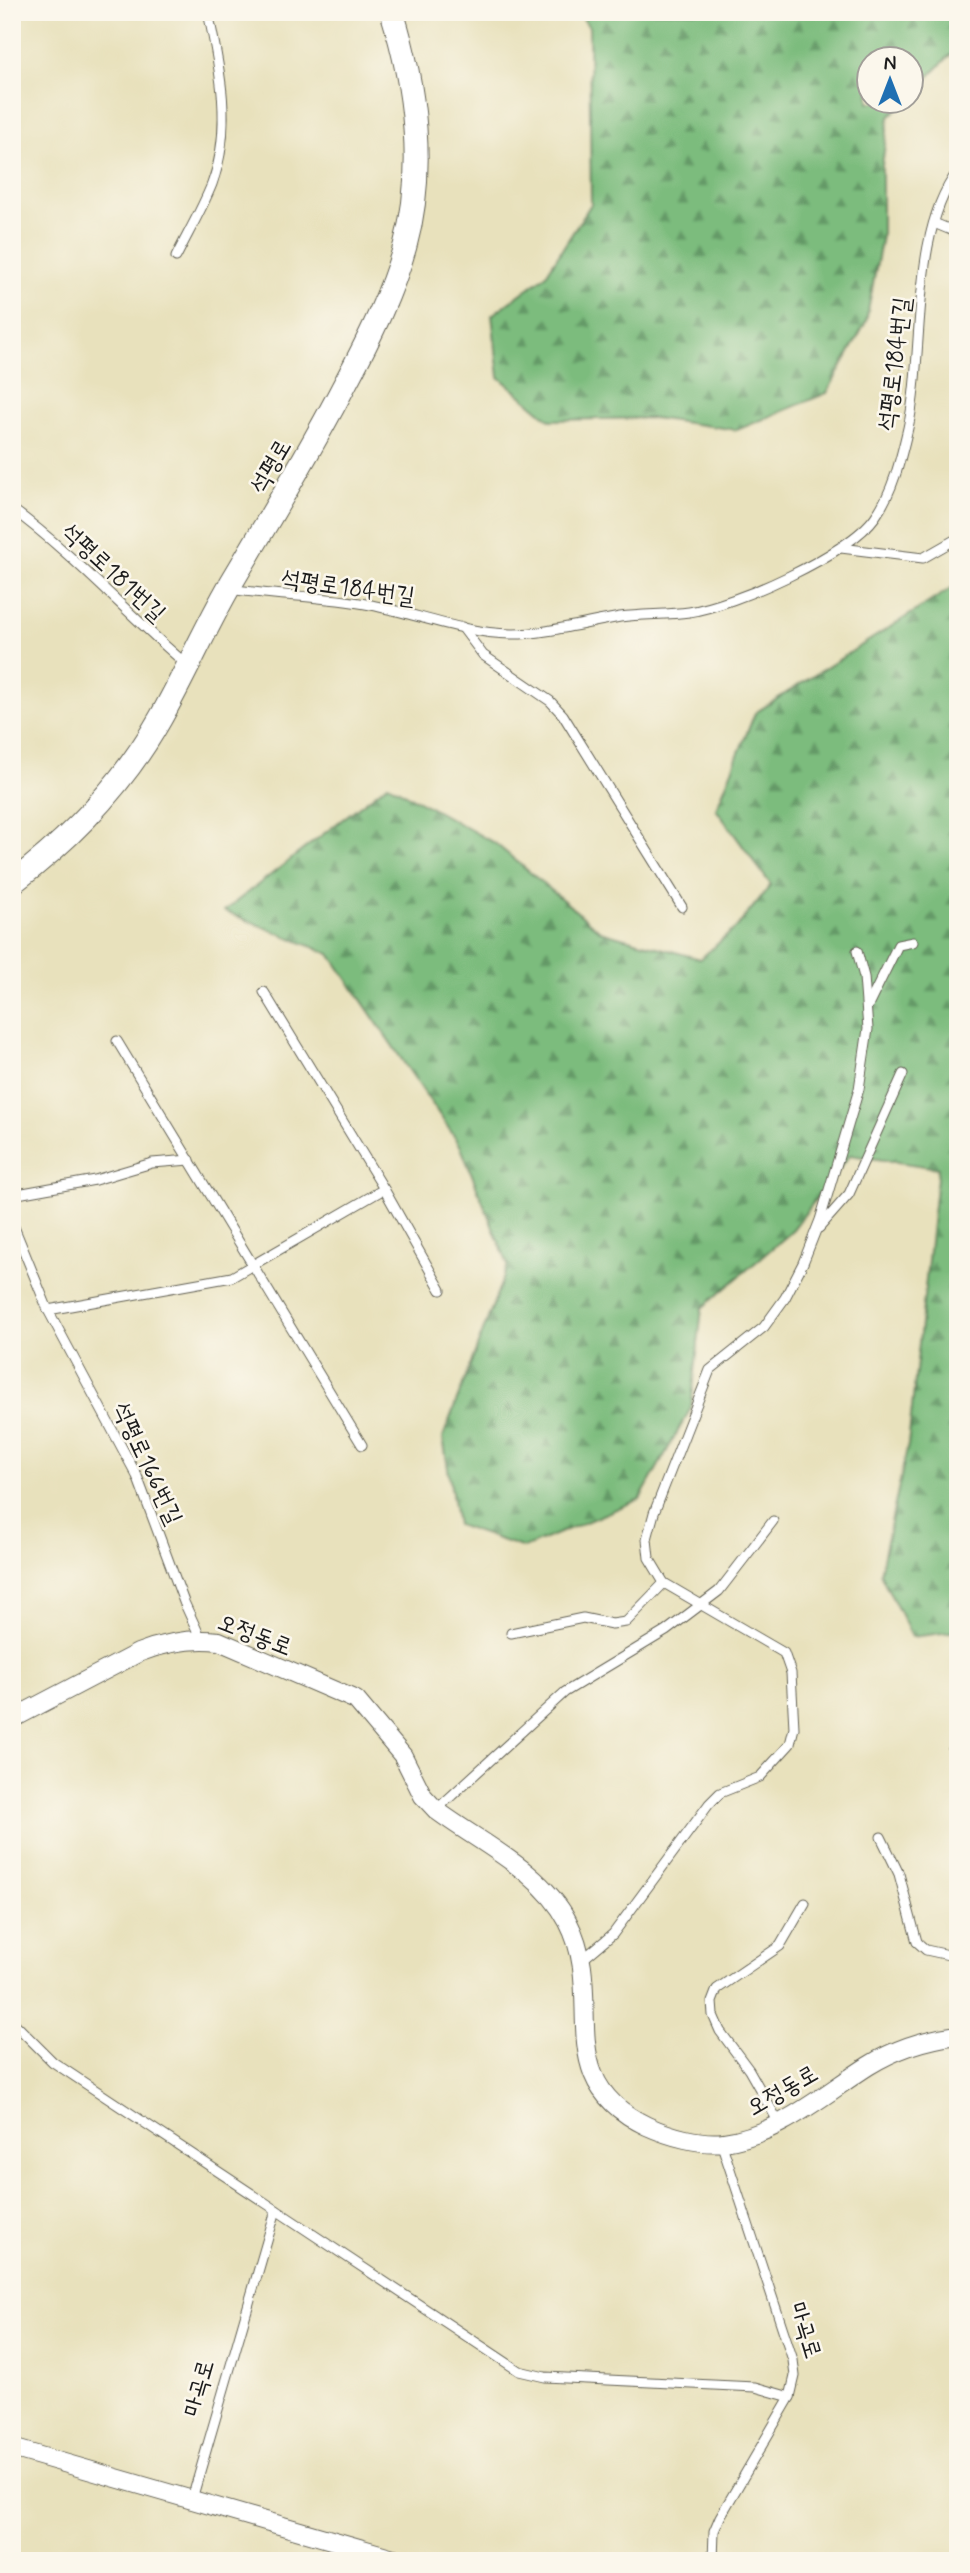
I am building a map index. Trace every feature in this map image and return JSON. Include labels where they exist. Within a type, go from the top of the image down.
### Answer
[{"type":"street","name":"석평로","points":[[12,883],[38,863],[85,818],[130,767],[159,720],[228,589],[318,436],[363,350],[405,246],[414,194],[413,100],[404,50],[392,12]]},
{"type":"street","name":"오정동로","points":[[15,1714],[138,1653],[158,1646],[201,1639],[229,1645],[356,1700],[403,1756],[423,1796],[436,1810],[545,1889],[567,1920],[583,1960],[586,2000],[582,2027],[592,2072],[611,2102],[637,2121],[663,2133],[721,2142],[753,2137],[887,2056],[939,2037],[958,2035]]},
{"type":"street","points":[[12,2448],[404,2561]]},
{"type":"lane","points":[[176,257],[212,183],[220,154],[223,118],[220,70],[208,12]]},
{"type":"lane","name":"석평로184번길","points":[[228,589],[369,605],[462,627],[515,635],[636,615],[690,612],[749,594],[841,548],[874,519],[894,476],[908,426],[926,265],[934,223],[948,183],[958,171]]},
{"type":"lane","points":[[934,223],[958,233]]},
{"type":"lane","name":"석평로181번길","points":[[12,509],[43,533],[126,612],[187,665]]},
{"type":"lane","points":[[841,548],[923,558],[958,538]]},
{"type":"lane","points":[[462,627],[482,655],[550,701],[564,715],[682,907]]},
{"type":"lane","points":[[868,1006],[898,945],[913,942]]},
{"type":"lane","points":[[583,1960],[613,1934],[709,1804],[720,1793],[747,1784],[772,1766],[790,1744],[794,1728],[791,1673],[784,1653],[664,1583],[649,1558],[647,1539],[654,1513],[710,1370],[721,1358],[764,1327],[785,1298],[815,1232],[859,1089],[868,1029],[868,1006],[857,951]]},
{"type":"lane","points":[[264,992],[384,1189],[441,1290]]},
{"type":"lane","points":[[117,1041],[362,1445]]},
{"type":"lane","points":[[815,1232],[849,1194],[903,1074]]},
{"type":"lane","points":[[12,1195],[84,1182],[152,1163],[190,1160]]},
{"type":"lane","points":[[48,1310],[232,1277],[384,1189]]},
{"type":"lane","name":"석평로166번길","points":[[12,1222],[48,1310],[138,1476],[184,1602],[201,1639]]},
{"type":"lane","points":[[436,1810],[565,1692],[666,1631],[719,1591],[774,1521]]},
{"type":"lane","points":[[511,1633],[571,1619],[626,1622],[664,1583]]},
{"type":"lane","points":[[881,1837],[899,1874],[917,1942],[926,1950],[958,1957]]},
{"type":"lane","points":[[779,2123],[749,2070],[720,2031],[713,2015],[712,2002],[717,1989],[780,1946],[805,1903]]},
{"type":"lane","points":[[12,2021],[53,2062],[519,2371],[545,2377],[755,2387],[790,2397]]},
{"type":"lane","name":"마곡로","points":[[713,2561],[714,2531],[720,2517],[790,2397],[795,2376],[793,2360],[721,2142]]},
{"type":"lane","name":"마곡로","points":[[192,2498],[275,2210]]},
{"type":"green space","points":[[578,12],[958,12],[958,47],[925,81],[925,46],[855,46],[855,116],[890,116],[882,165],[882,236],[866,322],[827,393],[737,430],[653,418],[550,420],[499,377],[492,315],[545,276],[591,204],[589,27]]},
{"type":"green space","points":[[958,584],[958,1631],[912,1637],[880,1573],[908,1444],[938,1168],[850,1155],[790,1233],[702,1308],[691,1408],[640,1499],[524,1548],[457,1525],[443,1437],[508,1265],[460,1145],[330,954],[224,911],[388,784],[496,844],[600,931],[700,959],[737,927],[771,885],[716,809],[755,713]]}]
